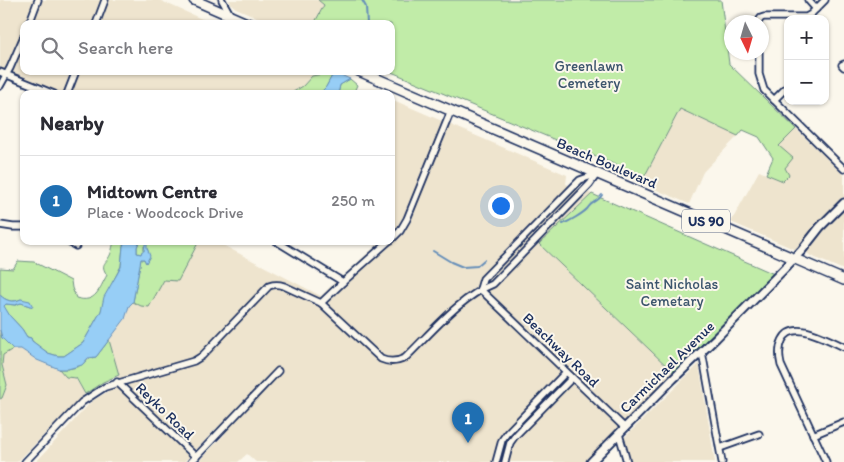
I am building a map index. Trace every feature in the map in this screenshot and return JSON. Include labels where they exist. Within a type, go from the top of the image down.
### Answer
[{"type":"highway","points":[[200,1],[240,20]]},
{"type":"highway","name":"Beach Boulevard","points":[[368,75],[844,280]]},
{"type":"street","points":[[30,20],[38,0]]},
{"type":"street","points":[[98,20],[105,0]]},
{"type":"street","points":[[222,0],[231,16]]},
{"type":"street","points":[[808,0],[816,9]]},
{"type":"street","points":[[769,17],[806,17],[824,0]]},
{"type":"street","points":[[0,86],[3,74],[20,43]]},
{"type":"street","points":[[759,60],[760,80],[764,90],[844,169]]},
{"type":"street","points":[[3,74],[44,90]]},
{"type":"street","points":[[69,90],[74,75]]},
{"type":"street","points":[[774,100],[784,90]]},
{"type":"street","points":[[395,236],[407,219],[451,111]]},
{"type":"street","points":[[480,289],[483,279],[580,180],[597,174]]},
{"type":"street","points":[[25,462],[82,402],[105,386],[194,361],[202,356],[269,286],[274,284],[284,286],[321,304],[381,359],[387,362],[394,362],[405,358],[461,303],[480,289],[493,284],[590,184],[597,174]]},
{"type":"street","name":"Carmichael Avenue","points":[[591,462],[794,259],[820,227],[844,203]]},
{"type":"street","points":[[0,225],[20,227]]},
{"type":"street","points":[[283,245],[343,282]]},
{"type":"street","points":[[321,304],[384,245]]},
{"type":"street","name":"Beachway Road","points":[[480,289],[625,428]]},
{"type":"street","points":[[826,462],[781,365],[779,348],[786,335],[795,331],[804,331],[844,347]]},
{"type":"street","points":[[702,352],[722,462]]},
{"type":"street","points":[[194,460],[278,371]]},
{"type":"street","points":[[496,462],[502,440],[507,433],[566,372]]},
{"type":"street","points":[[504,462],[510,443],[515,436],[572,378]]},
{"type":"street","name":"Reyko Road","points":[[117,382],[194,460]]},
{"type":"street","points":[[813,435],[844,422]]},
{"type":"street","points":[[619,434],[627,462]]},
{"type":"street","points":[[720,448],[759,434]]},
{"type":"shaded area","points":[[0,0],[159,0],[204,20],[20,20],[20,75],[316,75],[312,76],[296,90],[54,90],[0,69]]},
{"type":"shaded area","points":[[229,0],[318,0],[324,5],[316,20],[264,20],[231,4]]},
{"type":"shaded area","points":[[395,101],[567,175],[566,184],[592,194],[539,244],[673,372],[585,462],[256,462],[247,454],[238,462],[198,462],[225,434],[217,428],[184,462],[36,462],[92,401],[107,392],[119,375],[109,340],[125,319],[129,306],[133,302],[141,306],[164,280],[178,281],[197,245],[223,245],[321,296],[377,245],[395,245]]},
{"type":"shaded area","points":[[680,109],[738,136],[703,172],[689,204],[641,183]]},
{"type":"shaded area","points":[[796,129],[844,175],[844,198],[816,225],[799,247],[794,249],[731,222],[759,171],[783,181],[785,168],[779,146]]},
{"type":"shaded area","points":[[844,208],[844,270],[807,253],[809,246]]},
{"type":"shaded area","points":[[13,349],[21,349],[37,360],[59,369],[66,377],[75,378],[85,394],[17,462],[1,462],[0,399],[7,385],[2,365],[3,354]]},
{"type":"shaded area","points":[[699,364],[715,462],[631,462],[624,438]]},
{"type":"green space","name":"Greenlawn Cemetery","points":[[318,0],[721,0],[724,24],[724,60],[728,60],[729,64],[796,129],[779,146],[793,158],[785,168],[789,175],[783,181],[766,174],[773,158],[759,137],[743,130],[738,136],[680,109],[641,183],[622,171],[623,168],[395,73],[395,20],[316,20],[324,5]]},
{"type":"green space","points":[[332,75],[323,90],[296,90],[303,86],[312,76]]},
{"type":"green space","points":[[350,79],[357,85],[355,90],[339,90],[340,85]]},
{"type":"green space","name":"Saint Nicholas Cemetary","points":[[592,194],[774,274],[673,372],[539,244]]},
{"type":"green space","points":[[113,245],[123,245],[121,266],[105,297],[101,311],[83,343],[64,356],[48,353],[32,341],[31,338],[27,337],[3,306],[21,303],[30,306],[21,299],[10,301],[0,295],[0,268],[13,269],[18,261],[34,262],[71,281],[76,298],[88,299],[96,294],[107,275],[104,264],[111,253]]},
{"type":"green space","points":[[138,245],[197,245],[178,281],[164,280],[149,307],[133,302],[141,259],[144,259],[146,263],[148,256],[148,250],[144,246],[144,251],[141,254],[137,253]]},
{"type":"green space","points":[[0,330],[2,338],[13,349],[3,355],[2,365],[7,385],[0,399]]},
{"type":"green space","points":[[109,340],[119,375],[103,382],[85,394],[76,378],[66,377],[59,369],[76,367],[88,359],[96,357]]},
{"type":"water","points":[[332,75],[341,75],[350,79],[340,85],[339,90],[323,90]]},
{"type":"water","points":[[138,245],[137,253],[141,254],[144,251],[145,245],[147,245],[150,256],[146,263],[144,259],[141,259],[133,302],[129,306],[125,319],[96,357],[88,358],[82,365],[68,369],[59,369],[37,360],[21,349],[13,349],[2,338],[0,330],[0,295],[10,301],[21,299],[30,301],[33,307],[21,303],[15,305],[6,304],[4,306],[27,337],[31,338],[32,341],[48,353],[64,356],[83,343],[101,311],[104,297],[121,267],[123,246]]},
{"type":"waterway","points":[[362,0],[366,7],[367,20]]},
{"type":"waterway","points":[[563,224],[582,213],[602,195]]},
{"type":"waterway","points":[[433,251],[463,267],[477,266],[484,260]]},
{"type":"place","name":"Midtown Centre","points":[[468,443]]}]
